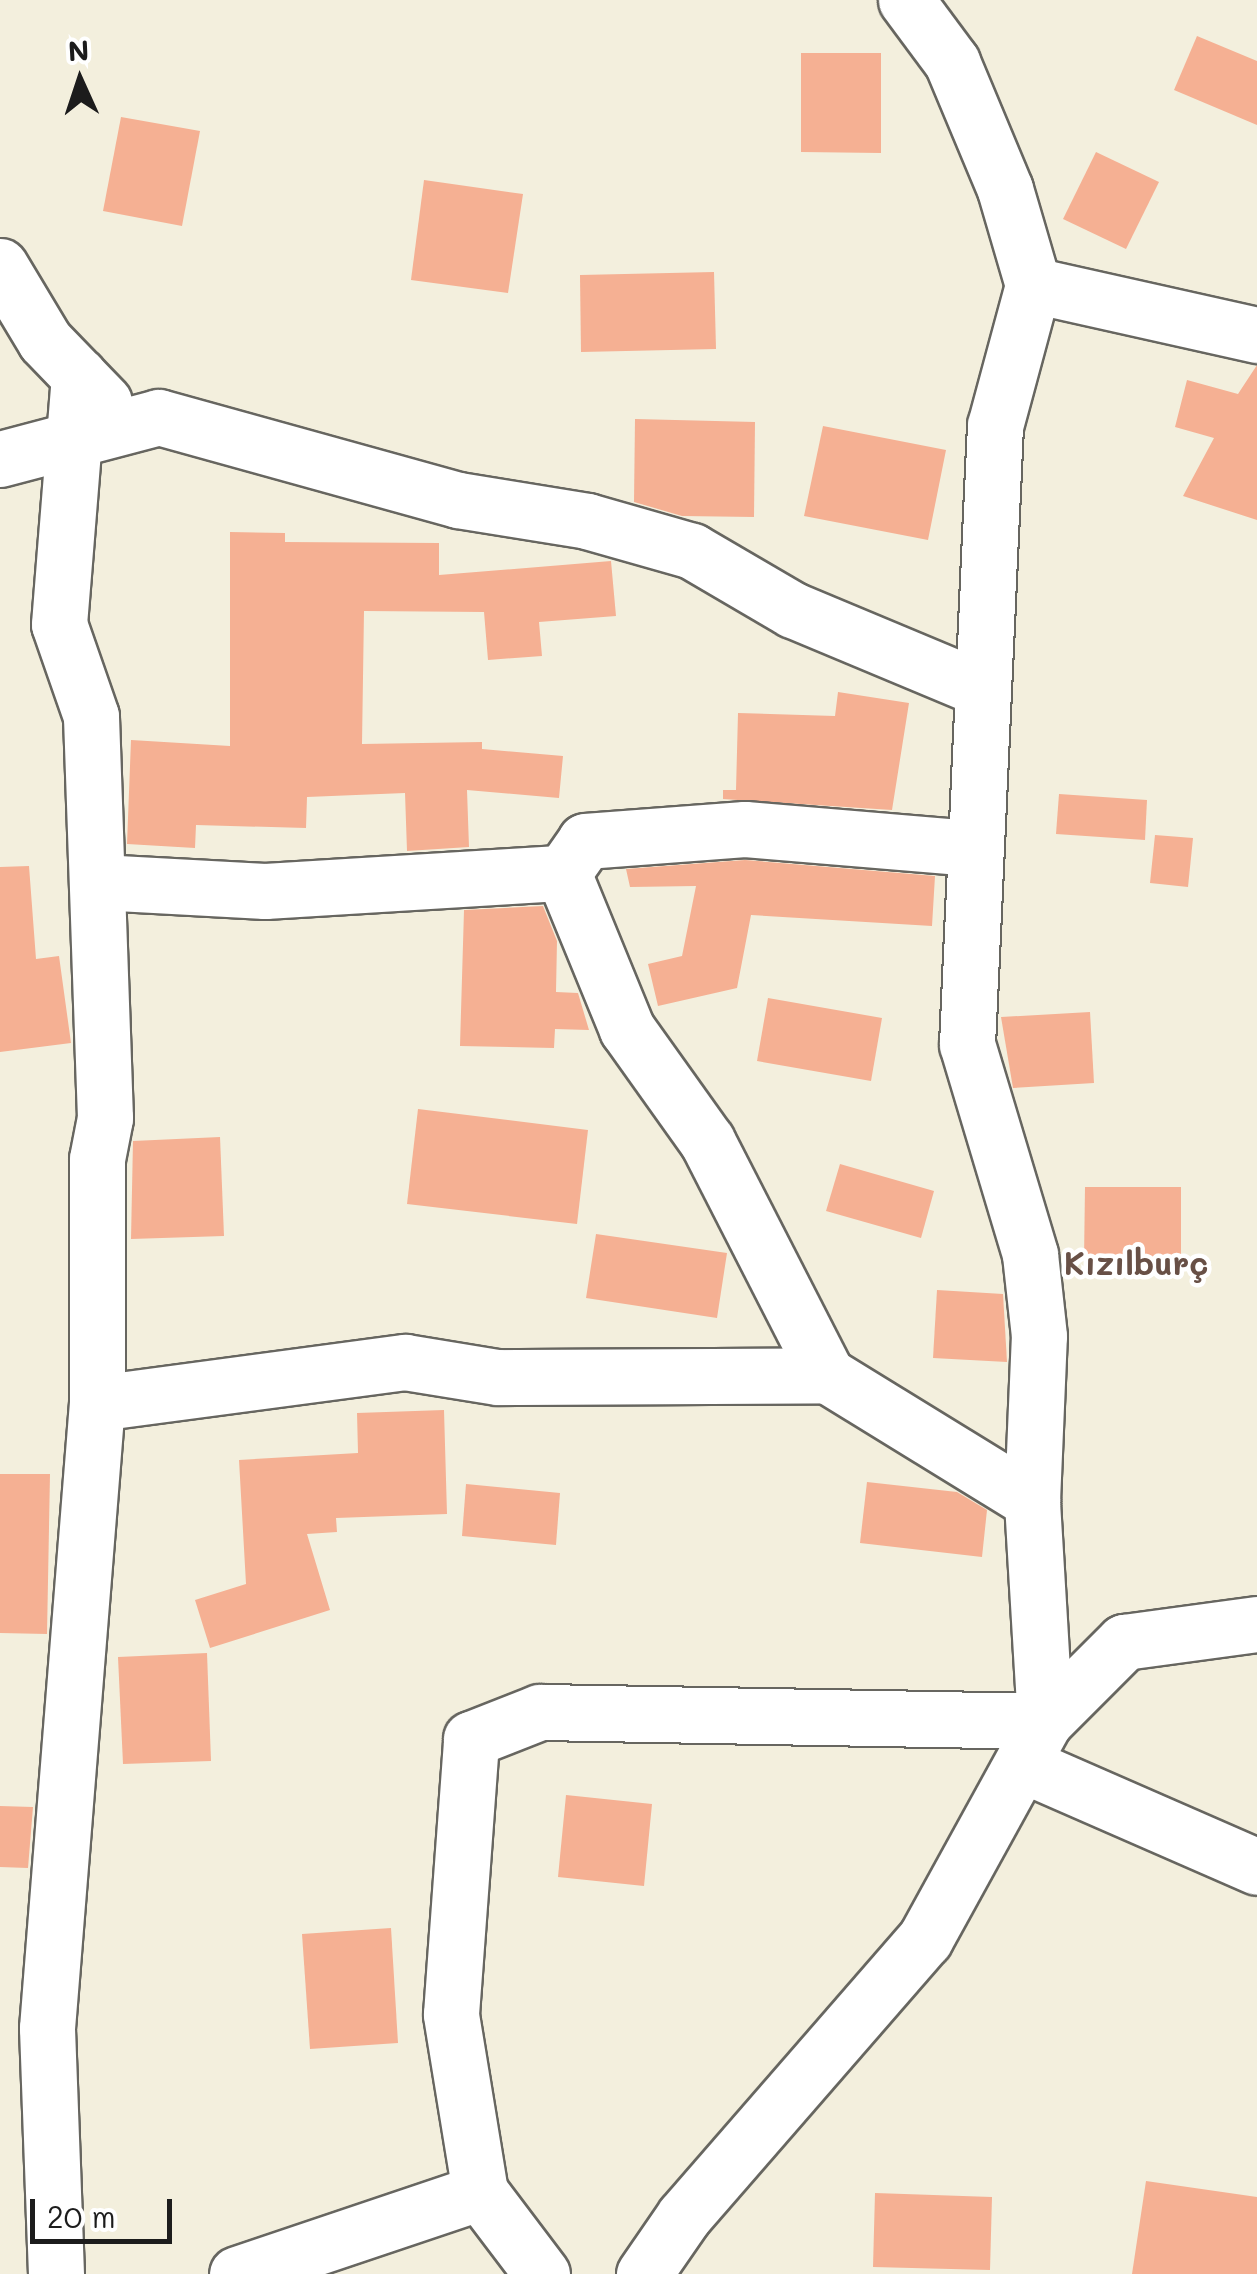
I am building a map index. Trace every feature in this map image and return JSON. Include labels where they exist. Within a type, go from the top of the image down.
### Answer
[{"type":"street","points":[[927,10],[1006,189],[1032,285],[995,426],[967,1044],[1030,1254],[1039,1336],[1032,1502],[1034,1743]]},
{"type":"street","points":[[0,266],[45,341],[129,428]]},
{"type":"street","points":[[1032,285],[1257,334]]},
{"type":"street","points":[[56,2274],[47,2028],[98,1403],[97,1159],[105,1118],[90,716],[58,624],[79,376]]},
{"type":"street","points":[[0,459],[76,444],[158,417],[458,500],[587,520],[692,551],[793,610],[982,689]]},
{"type":"street","points":[[564,873],[585,841],[745,829],[973,848]]},
{"type":"street","points":[[99,882],[265,892],[564,873]]},
{"type":"street","points":[[564,873],[627,1028],[707,1141],[827,1375],[1032,1502]]},
{"type":"street","points":[[98,1403],[405,1362],[498,1377],[827,1375]]},
{"type":"street","points":[[644,2274],[684,2216],[926,1940],[1034,1743],[1124,1642],[1257,1624]]},
{"type":"street","points":[[542,2274],[480,2192],[451,2014],[471,1739],[540,1712],[1034,1743],[1257,1867]]},
{"type":"street","points":[[237,2274],[480,2192]]},
{"type":"building","points":[[1197,36],[1257,61],[1257,125],[1174,90]]},
{"type":"building","points":[[801,53],[881,53],[881,153],[801,152]]},
{"type":"building","points":[[121,117],[200,131],[182,226],[103,211]]},
{"type":"building","points":[[1096,152],[1159,182],[1126,249],[1063,219]]},
{"type":"building","points":[[424,180],[523,194],[508,293],[411,280]]},
{"type":"building","points":[[714,272],[716,349],[581,352],[580,275]]},
{"type":"building","points":[[1257,365],[1257,520],[1183,496],[1214,438],[1175,427],[1187,380],[1238,394]]},
{"type":"building","points":[[635,419],[755,422],[754,517],[682,516],[634,502]]},
{"type":"building","points":[[823,426],[946,450],[928,540],[804,516]]},
{"type":"building","points":[[230,532],[285,533],[285,542],[439,543],[439,575],[611,561],[616,616],[539,622],[542,656],[488,660],[484,612],[364,611],[362,744],[482,742],[482,749],[563,756],[559,798],[467,790],[469,847],[407,851],[405,793],[307,797],[306,828],[196,825],[195,848],[127,844],[131,740],[230,746]]},
{"type":"building","points":[[838,692],[909,703],[892,810],[723,799],[723,790],[736,790],[738,713],[835,716]]},
{"type":"building","points":[[1059,794],[1147,800],[1145,840],[1056,834]]},
{"type":"building","points":[[1155,835],[1193,838],[1188,887],[1150,883]]},
{"type":"building","points":[[745,860],[935,876],[932,926],[751,915],[737,988],[658,1006],[648,964],[682,956],[696,886],[630,887],[626,869]]},
{"type":"building","points":[[29,866],[36,959],[59,956],[71,1043],[0,1052],[0,867]]},
{"type":"building","points":[[543,906],[557,941],[556,992],[578,993],[589,1030],[555,1029],[554,1048],[460,1046],[464,910]]},
{"type":"building","points":[[768,998],[882,1018],[871,1081],[757,1061]]},
{"type":"building","points":[[1090,1012],[1094,1083],[1013,1088],[1001,1017]]},
{"type":"building","points":[[418,1109],[588,1130],[577,1224],[407,1204]]},
{"type":"building","points":[[220,1137],[224,1236],[131,1239],[133,1141]]},
{"type":"building","points":[[840,1164],[934,1191],[921,1238],[826,1211]]},
{"type":"building","points":[[1085,1187],[1181,1187],[1181,1260],[1084,1260]]},
{"type":"building","points":[[596,1234],[727,1253],[717,1318],[586,1298]]},
{"type":"building","points":[[937,1290],[1003,1294],[1007,1362],[933,1358]]},
{"type":"building","points":[[444,1410],[447,1514],[336,1518],[337,1532],[307,1534],[330,1610],[210,1648],[195,1600],[246,1584],[239,1460],[358,1453],[357,1413]]},
{"type":"building","points":[[0,1474],[50,1474],[47,1634],[0,1633]]},
{"type":"building","points":[[867,1482],[957,1492],[987,1510],[982,1557],[860,1543]]},
{"type":"building","points":[[466,1484],[560,1493],[556,1545],[462,1536]]},
{"type":"building","points":[[207,1653],[211,1761],[123,1764],[118,1657]]},
{"type":"building","points":[[566,1795],[652,1804],[644,1886],[558,1877]]},
{"type":"building","points":[[0,1806],[33,1807],[28,1868],[0,1867]]},
{"type":"building","points":[[391,1928],[398,2043],[310,2049],[302,1934]]},
{"type":"building","points":[[1146,2181],[1257,2197],[1257,2274],[1132,2274]]},
{"type":"building","points":[[875,2193],[992,2197],[990,2270],[873,2267]]},
{"type":"district","name":"Kızılburç","points":[[1136,1262]]}]
